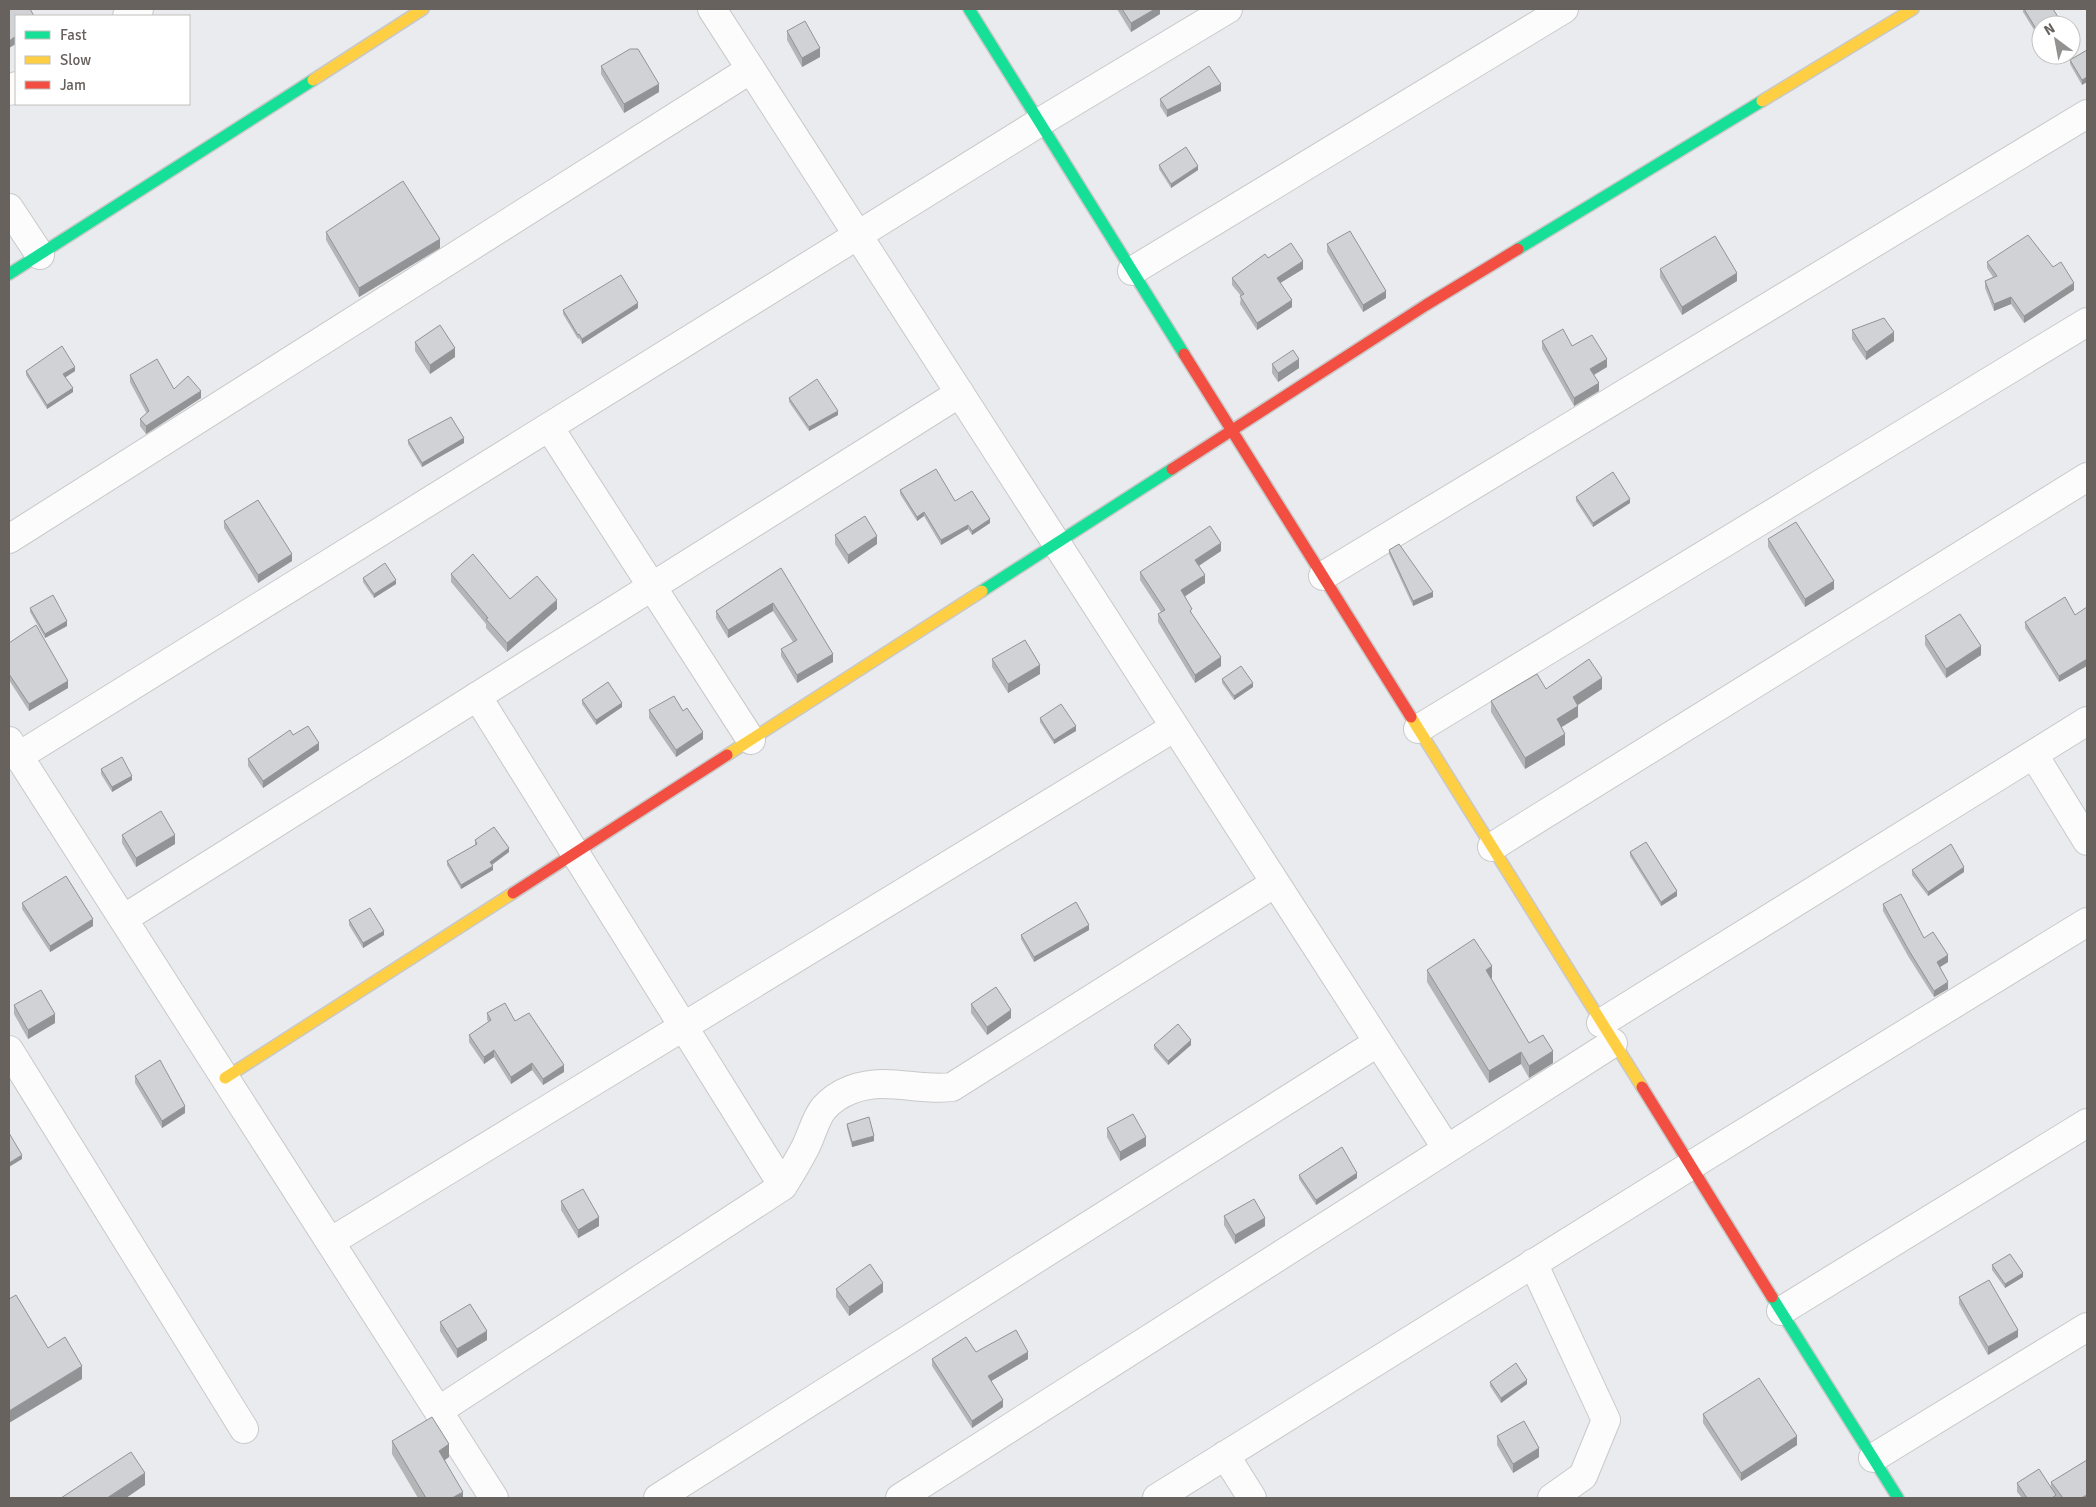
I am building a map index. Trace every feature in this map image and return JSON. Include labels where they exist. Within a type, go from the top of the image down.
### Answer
[{"type":"street","points":[[9,274],[423,9]]},
{"type":"street","points":[[712,9],[1447,1149]]},
{"type":"street","points":[[969,9],[1898,1498]]},
{"type":"street","points":[[494,1498],[14,749],[549,427],[1040,122],[1228,9]]},
{"type":"street","points":[[1132,271],[1564,9]]},
{"type":"street","points":[[225,1078],[1426,305],[1913,9]]},
{"type":"street","points":[[9,539],[751,69]]},
{"type":"street","points":[[1323,576],[2087,114]]},
{"type":"street","points":[[9,208],[40,255]]},
{"type":"street","points":[[1418,729],[2087,322]]},
{"type":"street","points":[[122,919],[960,393]]},
{"type":"street","points":[[549,427],[751,740]]},
{"type":"street","points":[[1492,847],[2087,477]]},
{"type":"street","points":[[477,696],[783,1186]]},
{"type":"street","points":[[900,1498],[1447,1149],[1607,1033],[2087,721]]},
{"type":"street","points":[[330,1242],[1174,727]]},
{"type":"street","points":[[2034,755],[2087,841]]},
{"type":"street","points":[[438,1411],[783,1186],[806,1146],[824,1108],[844,1093],[852,1088],[869,1084],[920,1086],[937,1089],[952,1088],[1275,883]]},
{"type":"street","points":[[1157,1498],[1690,1166],[2087,922]]},
{"type":"street","points":[[658,1498],[1378,1043]]},
{"type":"street","points":[[9,1050],[18,1085],[244,1429]]},
{"type":"street","points":[[1781,1311],[2087,1123]]},
{"type":"street","points":[[1534,1264],[1606,1420],[1583,1476],[1552,1498]]},
{"type":"street","points":[[1873,1458],[2087,1327]]},
{"type":"street","points":[[1225,1455],[1252,1498]]},
{"type":"building","points":[[9,9],[30,9],[33,15],[15,15],[15,37],[9,41]]},
{"type":"building","points":[[1122,9],[1155,9],[1131,23]]},
{"type":"building","points":[[2024,9],[2053,9],[2057,15],[2031,15],[2031,21]]},
{"type":"building","points":[[805,21],[820,48],[802,58],[787,31]]},
{"type":"building","points":[[630,49],[638,49],[659,84],[624,104],[601,66]]},
{"type":"building","points":[[2087,50],[2087,77],[2082,80],[2073,65],[2081,65],[2081,54]]},
{"type":"building","points":[[1209,66],[1221,84],[1167,110],[1160,99]]},
{"type":"building","points":[[1186,147],[1198,166],[1171,184],[1159,165]]},
{"type":"building","points":[[403,181],[440,239],[359,288],[326,232]]},
{"type":"building","points":[[1350,231],[1386,291],[1363,305],[1327,244]]},
{"type":"building","points":[[2028,235],[2053,267],[2061,262],[2074,283],[2024,316],[2011,297],[1994,304],[1985,281],[1997,276],[1987,262]]},
{"type":"building","points":[[1715,236],[1737,273],[1682,307],[1660,269]]},
{"type":"building","points":[[1291,243],[1303,261],[1277,278],[1292,300],[1257,323],[1240,296],[1244,294],[1232,278],[1265,254],[1268,258]]},
{"type":"building","points":[[621,275],[638,303],[582,339],[563,310]]},
{"type":"building","points":[[1884,318],[1894,332],[1866,352],[1852,330]]},
{"type":"building","points":[[440,325],[455,348],[430,365],[415,342]]},
{"type":"building","points":[[1563,329],[1572,346],[1592,335],[1607,359],[1590,369],[1599,383],[1574,398],[1542,341]]},
{"type":"building","points":[[62,346],[75,367],[63,374],[73,388],[47,405],[26,371]]},
{"type":"building","points":[[1293,350],[1299,359],[1278,373],[1272,364]]},
{"type":"building","points":[[157,359],[174,389],[188,376],[201,391],[146,426],[140,419],[149,411],[130,375]]},
{"type":"building","points":[[817,379],[838,411],[809,427],[789,398]]},
{"type":"building","points":[[451,417],[464,438],[422,463],[408,440]]},
{"type":"building","points":[[936,469],[955,501],[972,491],[990,519],[972,531],[968,525],[941,540],[924,512],[917,517],[900,490]]},
{"type":"building","points":[[1613,472],[1630,499],[1593,523],[1576,497]]},
{"type":"building","points":[[258,500],[292,554],[258,575],[224,521]]},
{"type":"building","points":[[865,516],[877,536],[848,555],[835,535]]},
{"type":"building","points":[[1796,522],[1834,581],[1805,599],[1768,539]]},
{"type":"building","points":[[1210,526],[1221,543],[1195,560],[1205,575],[1181,590],[1192,609],[1190,611],[1221,657],[1195,675],[1158,614],[1165,610],[1140,572]]},
{"type":"building","points":[[1399,544],[1433,592],[1413,601],[1389,550]]},
{"type":"building","points":[[473,554],[510,599],[537,576],[557,600],[507,643],[451,574]]},
{"type":"building","points":[[385,563],[396,580],[374,594],[363,578]]},
{"type":"building","points":[[781,568],[833,654],[797,675],[781,649],[797,640],[773,603],[728,630],[716,611]]},
{"type":"building","points":[[53,595],[67,621],[45,634],[30,608]]},
{"type":"building","points":[[2065,597],[2075,615],[2087,607],[2087,659],[2059,676],[2025,622]]},
{"type":"building","points":[[1960,614],[1981,646],[1946,669],[1925,636]]},
{"type":"building","points":[[36,625],[68,681],[29,704],[9,674],[9,643]]},
{"type":"building","points":[[1025,640],[1040,665],[1008,684],[992,659]]},
{"type":"building","points":[[1589,659],[1602,678],[1573,697],[1578,706],[1557,719],[1565,734],[1525,758],[1491,701],[1537,674],[1546,689]]},
{"type":"building","points":[[1241,666],[1253,683],[1234,696],[1222,679]]},
{"type":"building","points":[[608,682],[622,703],[596,720],[582,700]]},
{"type":"building","points":[[674,696],[683,711],[687,708],[703,732],[676,750],[649,710]]},
{"type":"building","points":[[1061,704],[1076,726],[1054,740],[1040,718]]},
{"type":"building","points":[[308,726],[319,743],[263,781],[248,759],[290,730],[293,735]]},
{"type":"building","points":[[122,757],[132,776],[112,787],[101,769]]},
{"type":"building","points":[[161,811],[175,835],[136,858],[122,835]]},
{"type":"building","points":[[494,827],[509,848],[490,862],[493,866],[461,885],[447,861],[477,844],[475,840]]},
{"type":"building","points":[[1646,842],[1677,891],[1661,902],[1630,852]]},
{"type":"building","points":[[1951,844],[1964,867],[1928,892],[1912,870]]},
{"type":"building","points":[[66,876],[93,919],[50,946],[22,903]]},
{"type":"building","points":[[1901,894],[1924,938],[1933,932],[1948,955],[1937,962],[1948,982],[1934,991],[1883,904]]},
{"type":"building","points":[[1076,902],[1089,925],[1034,957],[1021,935]]},
{"type":"building","points":[[370,908],[384,931],[363,943],[349,920]]},
{"type":"building","points":[[1474,939],[1492,966],[1486,970],[1529,1043],[1543,1035],[1553,1051],[1529,1066],[1521,1052],[1489,1071],[1427,970]]},
{"type":"building","points":[[996,987],[1011,1010],[987,1027],[971,1004]]},
{"type":"building","points":[[41,990],[55,1014],[28,1030],[14,1005]]},
{"type":"building","points":[[505,1003],[515,1021],[529,1013],[564,1065],[543,1079],[532,1063],[511,1077],[494,1050],[484,1057],[469,1035],[491,1020],[487,1013]]},
{"type":"building","points":[[1178,1024],[1191,1040],[1168,1061],[1154,1045]]},
{"type":"building","points":[[160,1060],[185,1106],[162,1121],[135,1076]]},
{"type":"building","points":[[1133,1114],[1146,1137],[1120,1152],[1107,1128]]},
{"type":"building","points":[[869,1117],[874,1136],[852,1142],[847,1124]]},
{"type":"building","points":[[9,1133],[22,1155],[9,1163]]},
{"type":"building","points":[[1342,1147],[1357,1173],[1316,1200],[1299,1175]]},
{"type":"building","points":[[583,1189],[599,1217],[578,1230],[561,1201]]},
{"type":"building","points":[[1254,1199],[1265,1218],[1235,1235],[1224,1216]]},
{"type":"building","points":[[2010,1254],[2023,1273],[2005,1284],[1992,1265]]},
{"type":"building","points":[[870,1264],[883,1283],[849,1307],[836,1289]]},
{"type":"building","points":[[1989,1280],[2018,1330],[1988,1347],[1959,1297]]},
{"type":"building","points":[[16,1295],[48,1348],[65,1337],[82,1366],[9,1411],[9,1299]]},
{"type":"building","points":[[470,1304],[487,1331],[457,1349],[440,1322]]},
{"type":"building","points":[[1016,1330],[1028,1352],[988,1376],[1003,1400],[972,1421],[932,1359],[966,1337],[976,1352]]},
{"type":"building","points":[[1516,1363],[1527,1380],[1501,1398],[1490,1382]]},
{"type":"building","points":[[1759,1378],[1797,1436],[1741,1473],[1703,1414]]},
{"type":"building","points":[[432,1417],[449,1444],[439,1451],[463,1492],[452,1498],[426,1498],[392,1441]]},
{"type":"building","points":[[1524,1421],[1539,1448],[1513,1464],[1497,1436]]},
{"type":"building","points":[[131,1452],[145,1473],[107,1498],[61,1498]]},
{"type":"building","points":[[2087,1460],[2087,1495],[2081,1498],[2063,1498],[2051,1482]]},
{"type":"building","points":[[2039,1469],[2056,1495],[2052,1498],[2027,1498],[2017,1483]]},
{"type":"traffic: fast","points":[[969,9],[1184,354]]},
{"type":"traffic: fast","points":[[9,274],[313,80]]},
{"type":"traffic: fast","points":[[1518,249],[1762,101]]},
{"type":"traffic: fast","points":[[982,591],[1172,469]]},
{"type":"traffic: fast","points":[[1772,1297],[1898,1498]]},
{"type":"traffic: slow","points":[[313,80],[423,9]]},
{"type":"traffic: slow","points":[[1762,101],[1913,9]]},
{"type":"traffic: slow","points":[[727,755],[982,591]]},
{"type":"traffic: slow","points":[[1411,717],[1642,1087]]},
{"type":"traffic: slow","points":[[225,1078],[513,893]]},
{"type":"traffic: jam","points":[[1172,469],[1426,305],[1518,249]]},
{"type":"traffic: jam","points":[[1184,354],[1411,717]]},
{"type":"traffic: jam","points":[[513,893],[727,755]]},
{"type":"traffic: jam","points":[[1642,1087],[1772,1297]]}]
